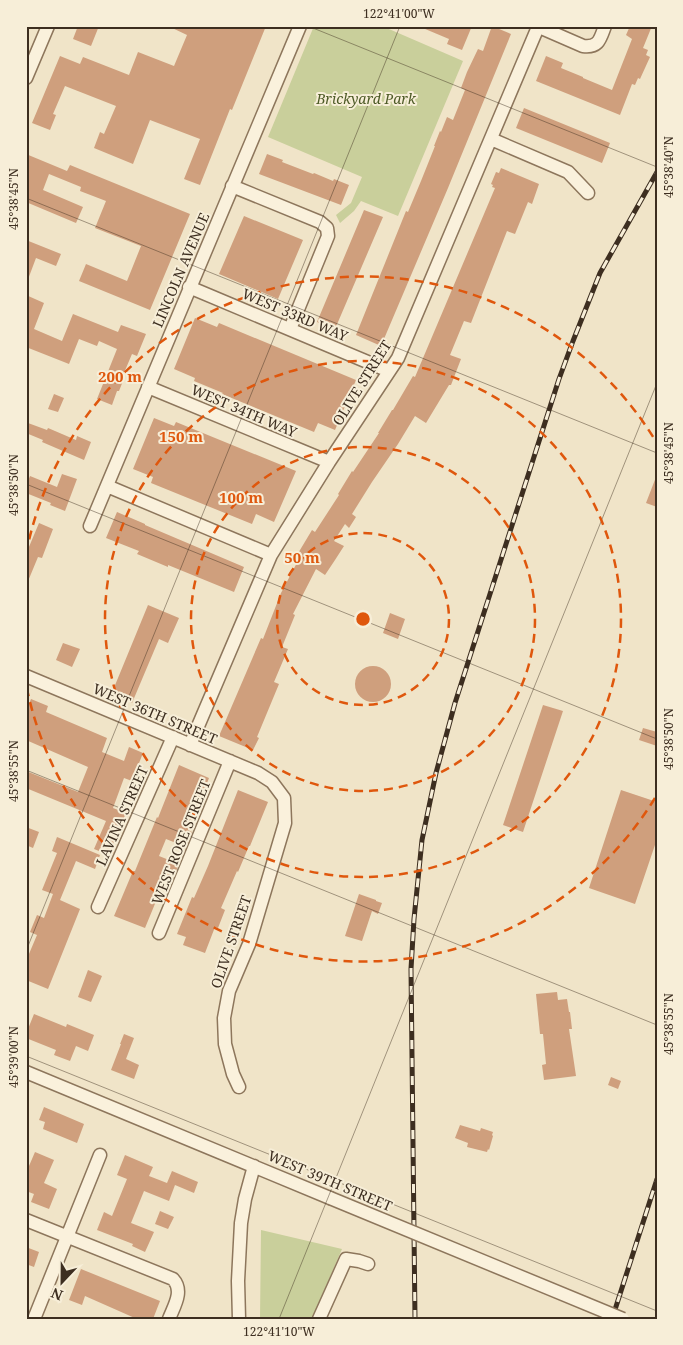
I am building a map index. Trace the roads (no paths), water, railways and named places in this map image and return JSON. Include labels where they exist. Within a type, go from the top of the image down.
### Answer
[{"type":"street","points":[[26,78],[48,26]]},
{"type":"street","name":"LINCOLN AVENUE","points":[[90,526],[300,26]]},
{"type":"street","points":[[538,27],[583,46],[591,47],[597,44],[605,26]]},
{"type":"street","name":"OLIVE STREET","points":[[190,745],[271,555],[329,462],[398,358],[538,27]]},
{"type":"street","points":[[491,140],[568,172],[588,193]]},
{"type":"street","points":[[232,186],[320,222],[327,228],[328,236],[290,330]]},
{"type":"street","name":"WEST 33RD WAY","points":[[190,287],[389,371]]},
{"type":"street","name":"WEST 34TH WAY","points":[[148,387],[329,462]]},
{"type":"street","points":[[107,486],[271,555]]},
{"type":"street","name":"WEST 36TH STREET","points":[[26,676],[258,773],[272,782]]},
{"type":"street","name":"LAVINA STREET","points":[[98,907],[173,738]]},
{"type":"street","name":"WEST ROSE STREET","points":[[159,933],[230,761]]},
{"type":"street","name":"OLIVE STREET","points":[[239,1087],[233,1074],[225,1044],[224,1018],[229,991],[249,944],[285,823],[284,798],[272,782]]},
{"type":"street","name":"WEST 39TH STREET","points":[[26,1072],[622,1319]]},
{"type":"street","points":[[34,1319],[100,1155]]},
{"type":"street","points":[[239,1319],[238,1281],[241,1223],[254,1166]]},
{"type":"street","points":[[26,1220],[172,1279],[177,1286],[178,1296],[169,1319]]},
{"type":"street","points":[[319,1319],[346,1259],[368,1264]]},
{"type":"railway","points":[[415,1319],[411,969],[422,840],[436,773],[455,703],[559,379],[600,273],[657,172]]},
{"type":"railway","points":[[612,1319],[657,1179]]},
{"type":"park label","name":"Brickyard Park","points":[[366,99]]}]
